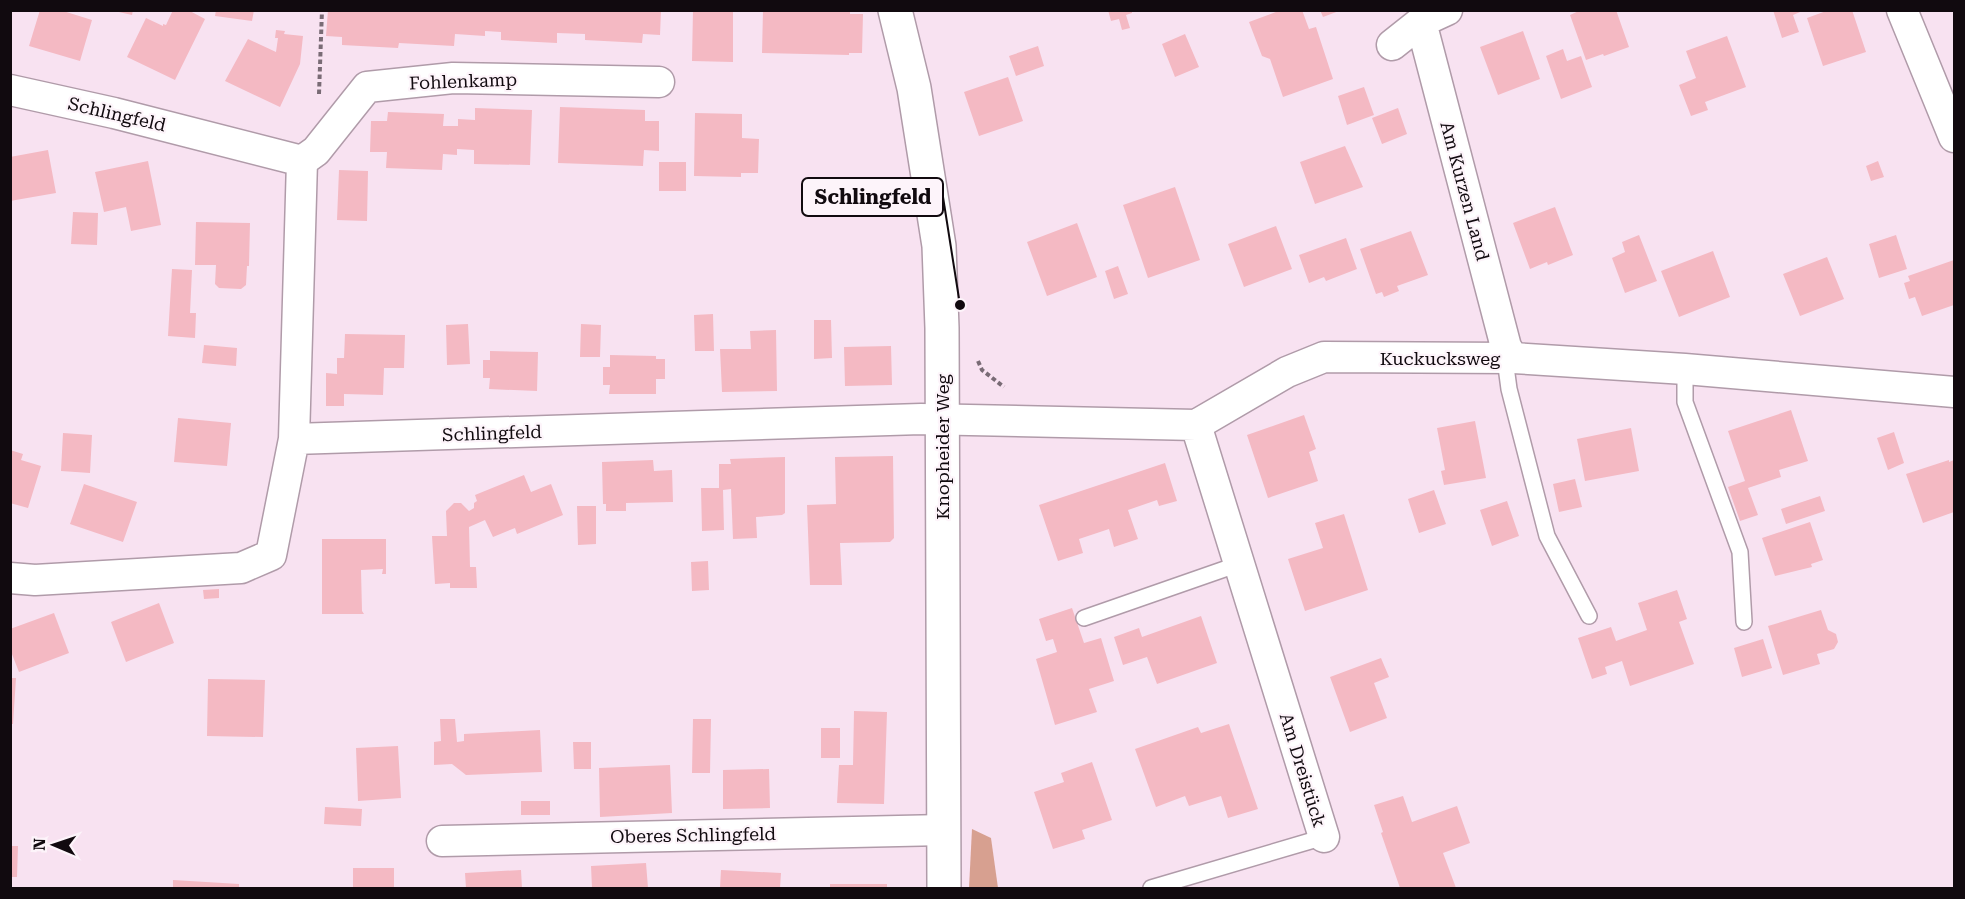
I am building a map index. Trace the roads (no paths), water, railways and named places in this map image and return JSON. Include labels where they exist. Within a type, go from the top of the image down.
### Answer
[{"type":"main road","name":"Knopheider Weg","points":[[895,10],[914,88],[939,246],[944,888]]},
{"type":"street","points":[[1902,10],[1954,137]]},
{"type":"street","name":"Am Kurzen Land","points":[[1392,45],[1434,16],[1509,358]]},
{"type":"street","name":"Fohlenkamp","points":[[309,156],[367,87],[453,78],[658,82]]},
{"type":"street","name":"Schlingfeld","points":[[10,90],[309,156]]},
{"type":"street","points":[[10,579],[35,580],[241,568],[271,555],[294,439],[309,156]]},
{"type":"street","name":"Kuckucksweg","points":[[1196,425],[1287,372],[1324,357],[1509,358],[1685,369],[1954,392]]},
{"type":"street","points":[[942,420],[1196,425]]},
{"type":"street","name":"Schlingfeld","points":[[294,439],[942,420]]},
{"type":"street","name":"Am Dreistück","points":[[1196,425],[1324,837]]},
{"type":"street","name":"Oberes Schlingfeld","points":[[442,841],[944,830]]},
{"type":"lane","points":[[1509,358],[1509,389],[1547,536],[1589,616]]},
{"type":"lane","points":[[1685,369],[1686,402],[1740,552],[1744,622]]},
{"type":"lane","points":[[1084,618],[1239,564]]},
{"type":"lane","name":"Am Dreistück","points":[[1151,888],[1324,837]]},
{"type":"place","name":"Schlingfeld","points":[[960,305]]}]
